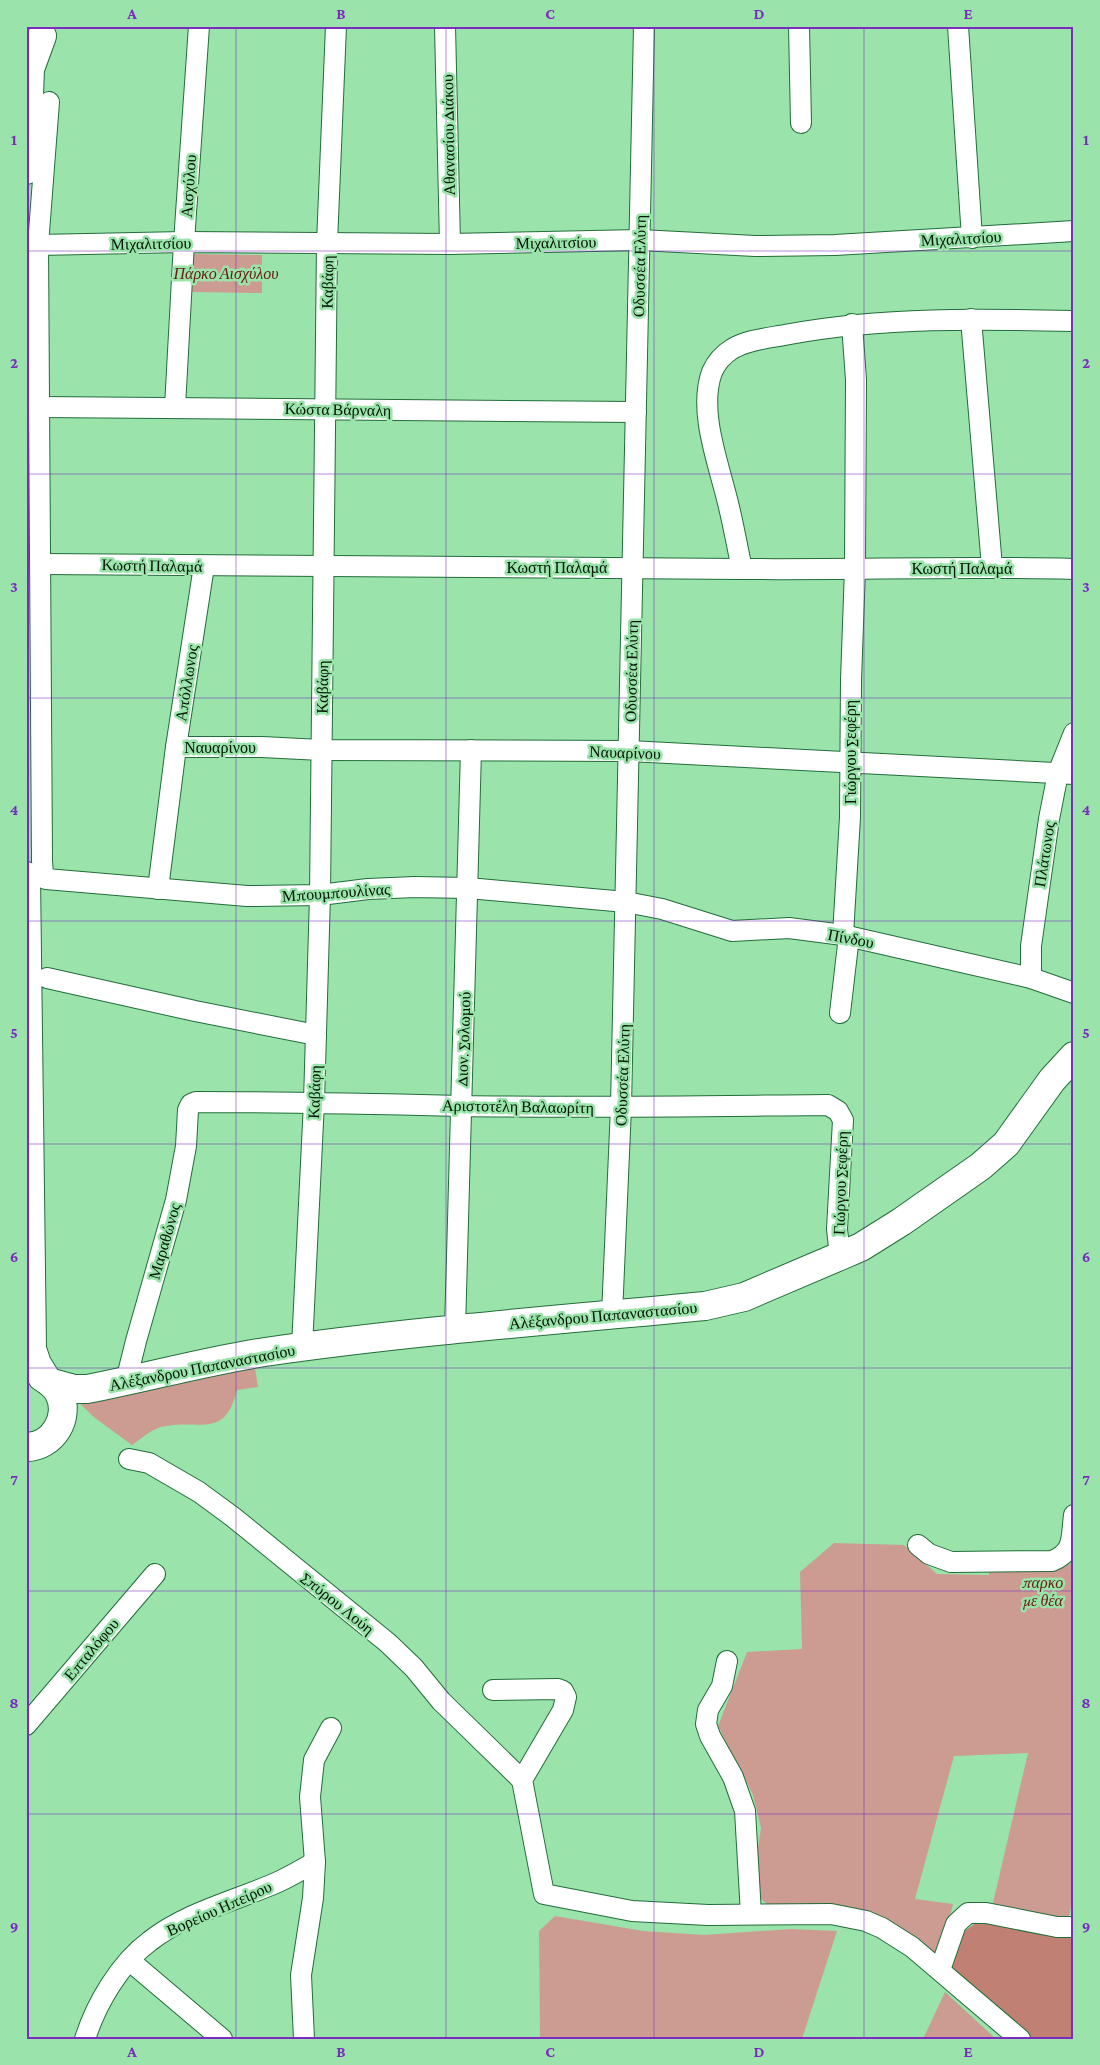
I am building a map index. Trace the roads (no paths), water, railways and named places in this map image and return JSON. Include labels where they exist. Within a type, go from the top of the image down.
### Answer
[{"type":"street","name":"Αισχύλου","points":[[175,407],[199,26]]},
{"type":"street","name":"Καβάφη","points":[[302,1347],[314,1102],[320,896],[327,243],[336,26]]},
{"type":"street","name":"Αθανασίου Διάκου","points":[[446,26],[450,244]]},
{"type":"street","name":"Οδυσσέα Ελύτη","points":[[612,1315],[621,1107],[644,26]]},
{"type":"street","points":[[799,26],[801,122]]},
{"type":"street","points":[[958,26],[972,238]]},
{"type":"street","points":[[26,170],[30,69],[41,33]]},
{"type":"street","points":[[49,102],[38,245],[43,874],[36,878],[32,1349],[42,1379],[59,1392],[63,1404],[60,1427]]},
{"type":"street","name":"Μιχαλιτσίου","points":[[38,245],[184,242],[450,244],[640,240],[755,246],[835,245],[1074,231]]},
{"type":"street","points":[[742,569],[710,430],[708,401],[713,371],[719,361],[730,350],[750,342],[852,324],[971,319],[1074,321]]},
{"type":"street","points":[[971,319],[992,567]]},
{"type":"street","name":"Γιώργου Σεφέρη","points":[[840,1012],[846,936],[855,569],[856,380],[852,324]]},
{"type":"street","name":"Κώστα Βάρναλη","points":[[40,406],[636,412]]},
{"type":"street","name":"Κωστή Παλαμά","points":[[41,564],[323,568],[633,567],[855,569],[992,567],[1074,570]]},
{"type":"street","name":"Απόλλωνος","points":[[158,889],[176,747],[204,566]]},
{"type":"street","name":"Πλάτωνος","points":[[1031,978],[1031,946],[1049,819],[1066,773],[1074,733]]},
{"type":"street","name":"Ναυαρίνου","points":[[176,747],[262,747],[321,750],[629,751],[1066,773]]},
{"type":"street","name":"Διον. Σολωμού","points":[[455,1329],[471,750]]},
{"type":"street","name":"Μπουμπουλίνας","points":[[36,878],[247,896],[320,896],[368,889],[416,887],[468,888],[626,902]]},
{"type":"street","name":"Πίνδου","points":[[626,902],[662,909],[732,931],[788,928],[846,936],[1031,978],[1074,992]]},
{"type":"street","points":[[47,978],[316,1035]]},
{"type":"street","name":"Αλέξανδρου Παπαναστασίου","points":[[42,1379],[74,1389],[86,1389],[220,1360],[302,1347],[455,1329],[705,1306],[730,1302],[861,1246],[901,1222],[981,1166],[1006,1144],[1052,1080],[1074,1056]]},
{"type":"street","name":"Αριστοτέλη Βαλαωρίτη","points":[[196,1102],[621,1107],[828,1105],[838,1111]]},
{"type":"street","name":"Μαραθώνος","points":[[137,1379],[138,1332],[176,1200],[186,1146],[188,1110],[191,1104],[196,1102]]},
{"type":"street","name":"Γιώργου Σεφέρη","points":[[838,1111],[843,1120],[837,1229],[840,1256]]},
{"type":"street","points":[[26,1447],[43,1443],[50,1439],[60,1427],[77,1413],[137,1379]]},
{"type":"street","name":"Σπύρου Λούη","points":[[129,1459],[149,1463],[206,1497],[388,1643],[414,1668],[441,1701],[522,1780]]},
{"type":"street","points":[[918,1545],[929,1554],[950,1562],[1052,1561],[1067,1552],[1074,1515]]},
{"type":"street","name":"Επταλόφου","points":[[26,1725],[155,1574]]},
{"type":"street","points":[[727,1661],[722,1686],[708,1710],[706,1724],[710,1736],[733,1777],[745,1811],[752,1914]]},
{"type":"street","points":[[493,1690],[558,1689],[565,1693],[563,1710],[522,1780],[544,1894],[632,1911],[679,1915],[832,1914],[866,1921],[899,1938],[940,1970],[1020,2039]]},
{"type":"street","points":[[304,2039],[301,1975],[313,1898],[315,1862],[310,1796],[314,1760],[331,1728]]},
{"type":"street","name":"Βορείου Ηπείρου","points":[[85,2039],[102,2002],[130,1961],[149,1941],[175,1925],[224,1902],[277,1883],[315,1862]]},
{"type":"street","points":[[940,1970],[956,1924],[968,1913],[986,1913],[1057,1927],[1074,1927]]},
{"type":"street","points":[[130,1961],[222,2039]]},
{"type":"park label","name":"Πάρκο Αισχύλου","points":[[226,273]]},
{"type":"park label","name":"παρκο με θέα","points":[[1043,1591]]}]
